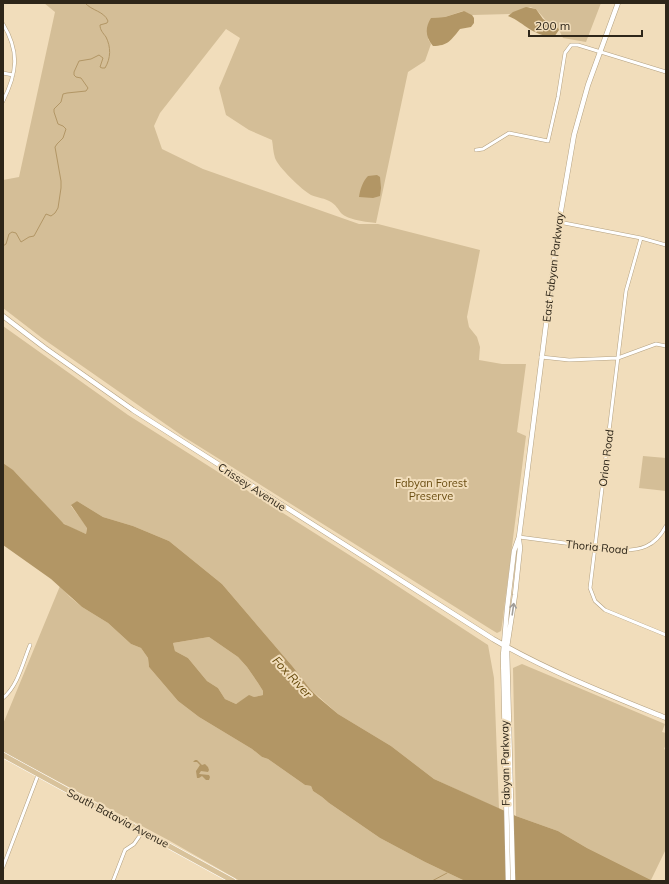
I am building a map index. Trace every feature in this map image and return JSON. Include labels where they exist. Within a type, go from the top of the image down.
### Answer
[{"type":"main road","name":"East Fabyan Parkway","points":[[506,646],[518,572],[520,548],[519,538],[559,222],[574,135],[599,52],[618,3]]},
{"type":"main road","name":"Crissey Avenue","points":[[3,316],[132,410],[506,646],[579,683],[666,718]]},
{"type":"main road","name":"Fabyan Parkway","points":[[506,646],[508,881]]},
{"type":"main road","name":"Fabyan Parkway","points":[[506,712],[513,881]]},
{"type":"main road","name":"South Batavia Avenue","points":[[3,755],[233,881]]},
{"type":"street","points":[[3,24],[12,44],[15,61],[13,75],[3,101]]},
{"type":"street","points":[[476,150],[483,149],[509,133],[548,141],[567,49],[574,44],[666,72]]},
{"type":"street","points":[[3,72],[13,75]]},
{"type":"street","points":[[559,222],[641,238],[666,245]]},
{"type":"street","name":"Orion Road","points":[[641,238],[626,291],[590,588],[595,601],[605,610],[666,635]]},
{"type":"street","points":[[542,357],[570,360],[618,358],[656,344],[666,346]]},
{"type":"street","name":"Thoria Road","points":[[519,538],[632,551],[644,548],[655,541],[666,526]]},
{"type":"street","points":[[3,698],[10,692],[15,682],[30,644]]},
{"type":"street","points":[[3,866],[38,774]]},
{"type":"street","points":[[114,881],[125,850],[134,844],[143,831]]},
{"type":"green space","name":"Fabyan Forest Preserve","points":[[44,3],[601,3],[586,42],[563,38],[558,28],[549,24],[536,9],[530,7],[510,14],[472,15],[463,11],[445,17],[431,18],[428,39],[431,44],[425,61],[408,72],[376,223],[348,217],[341,213],[331,202],[311,195],[291,178],[277,162],[274,156],[272,140],[249,130],[226,115],[219,88],[240,38],[226,29],[160,113],[154,126],[162,149],[203,169],[359,224],[378,224],[480,250],[467,317],[469,327],[477,337],[480,347],[479,360],[502,364],[526,364],[517,432],[526,436],[501,631],[497,633],[492,630],[184,437],[42,338],[3,308],[3,180],[19,177],[55,12]]},
{"type":"green space","points":[[3,326],[128,415],[373,570],[488,645],[494,678],[499,809],[434,779],[391,746],[338,714],[310,689],[222,584],[169,541],[133,526],[103,517],[77,501],[71,506],[87,527],[86,534],[66,525],[55,516],[12,469],[3,463]]},
{"type":"green space","points":[[643,456],[666,458],[666,491],[639,488]]},
{"type":"green space","points":[[60,586],[82,607],[108,623],[131,644],[141,648],[148,658],[149,667],[178,701],[199,717],[252,749],[262,757],[268,759],[305,785],[311,786],[313,791],[380,838],[465,881],[240,881],[170,841],[3,752],[3,724]]},
{"type":"green space","points":[[209,637],[238,657],[258,683],[263,691],[263,695],[254,697],[249,696],[236,704],[225,699],[218,688],[207,681],[188,658],[175,651],[173,643]]},
{"type":"green space","points":[[522,664],[665,724],[662,732],[666,733],[666,744],[664,749],[666,750],[666,849],[651,880],[587,848],[558,831],[516,816],[513,668]]},
{"type":"water","points":[[526,7],[536,9],[543,19],[558,28],[559,30],[554,37],[534,32],[508,16],[513,12]]},
{"type":"water","points":[[464,11],[472,15],[474,18],[474,23],[471,27],[460,29],[446,44],[433,46],[427,36],[427,28],[431,18],[445,17]]},
{"type":"water","points":[[377,175],[380,177],[380,196],[373,198],[359,197],[362,185],[366,178],[368,176]]},
{"type":"water","name":"Fox River","points":[[3,463],[13,470],[64,524],[86,534],[87,528],[71,505],[77,501],[103,517],[133,526],[169,541],[222,584],[319,698],[338,714],[391,746],[434,779],[516,816],[558,831],[587,848],[653,881],[465,881],[425,862],[380,838],[313,791],[311,786],[305,785],[268,759],[262,757],[252,749],[199,717],[178,701],[149,667],[148,658],[141,648],[131,644],[108,623],[82,607],[51,579],[3,545]],"holes":[[[209,637],[238,657],[258,683],[263,691],[263,695],[254,697],[249,695],[236,704],[225,699],[218,688],[207,681],[188,658],[175,651],[173,643]]]},
{"type":"water","points":[[195,760],[202,765],[205,764],[208,767],[208,772],[201,771],[199,774],[209,775],[209,780],[206,780],[202,776],[197,778],[196,771],[200,765],[197,762],[193,762]]},
{"type":"waterway","points":[[3,246],[6,244],[9,234],[12,232],[16,233],[21,242],[34,236],[46,214],[51,216],[58,208],[61,181],[55,147],[63,138],[66,129],[58,124],[54,109],[61,102],[63,94],[86,91],[88,88],[81,78],[74,75],[79,61],[91,59],[99,55],[103,58],[100,67],[105,68],[108,60],[110,52],[109,45],[100,25],[107,23],[108,21],[104,15],[85,3]]},
{"type":"waterway","points":[[432,881],[447,873]]}]
